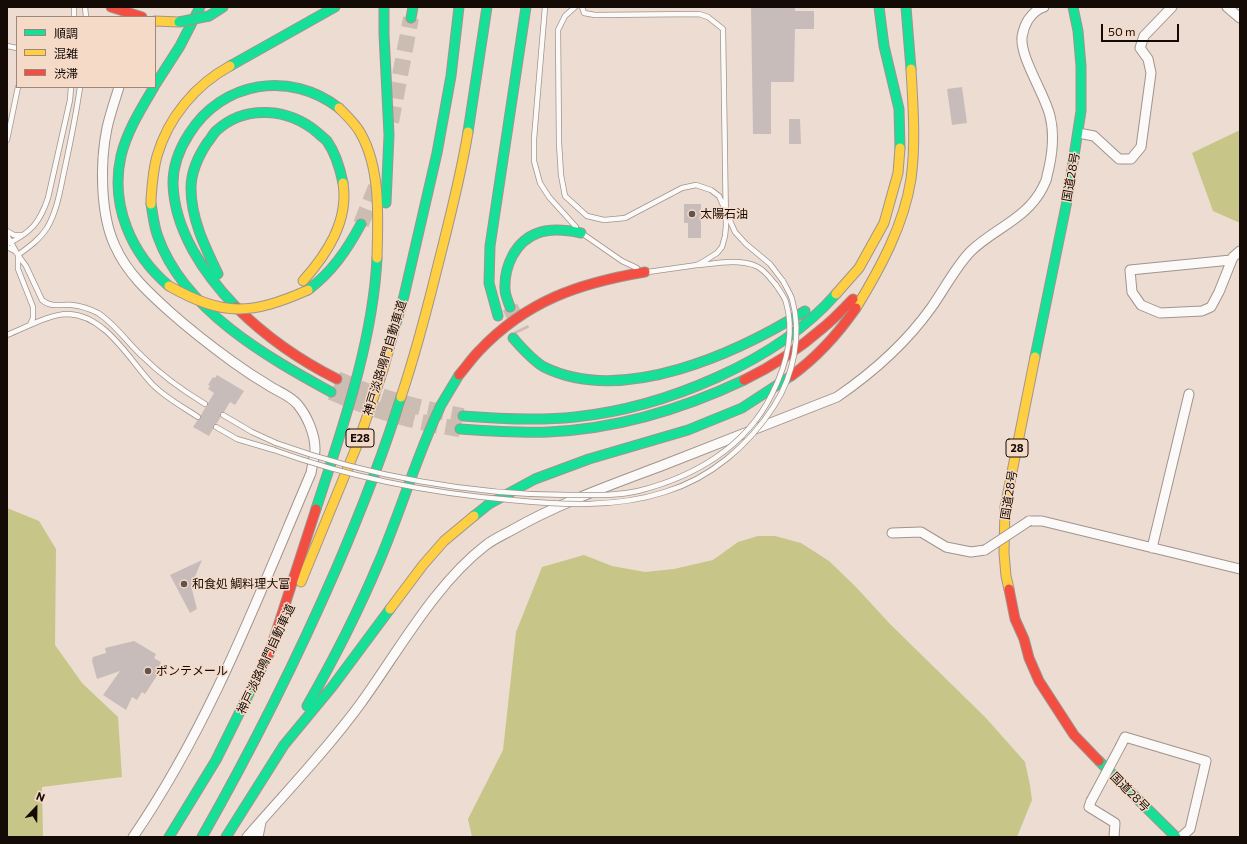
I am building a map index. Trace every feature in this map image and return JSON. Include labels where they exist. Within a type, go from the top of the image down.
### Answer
[{"type":"main road","points":[[111,7],[139,16]]},
{"type":"main road","points":[[156,83],[180,46],[200,7]]},
{"type":"main road","points":[[156,21],[179,22],[209,16],[223,7]]},
{"type":"main road","points":[[331,392],[257,349],[203,305],[176,273],[167,259],[155,227],[150,195],[154,164],[164,134],[180,108],[190,96],[210,78],[227,67],[335,7]]},
{"type":"main road","points":[[411,18],[413,7]]},
{"type":"main road","name":"神戸淡路鳴門自動車道","points":[[169,837],[216,760],[269,654],[329,517],[358,443],[383,370],[406,288],[437,153],[451,76],[459,7]]},
{"type":"main road","name":"E28","points":[[202,837],[270,712],[315,620],[383,452],[408,376],[446,235],[463,162],[477,80],[487,7]]},
{"type":"main road","points":[[498,316],[489,283],[490,246],[526,7]]},
{"type":"main road","points":[[463,416],[528,420],[590,415],[651,402],[708,382],[761,356],[783,341],[828,303],[845,286],[871,249],[881,230],[894,194],[902,135],[899,108],[884,46],[879,7]]},
{"type":"main road","points":[[284,745],[332,687],[423,565],[444,541],[489,504],[535,479],[589,459],[688,430],[742,408],[767,393],[808,362],[824,348],[840,330],[854,310],[886,254],[908,195],[911,178],[914,136],[910,44],[906,7]]},
{"type":"main road","name":"国道28号","points":[[1073,7],[1078,31],[1081,66],[1081,111],[1067,201],[1005,507],[1004,553],[1006,576],[1015,619],[1024,640],[1029,658],[1039,681],[1074,735],[1101,764],[1176,837]]},
{"type":"main road","points":[[269,654],[334,455],[357,374],[374,296],[385,212],[389,135],[383,8]]},
{"type":"main road","points":[[337,379],[304,361],[286,349],[250,320],[231,302],[215,283],[192,249],[178,217],[174,188],[176,161],[188,134],[197,121],[208,110],[234,93],[266,85],[296,87],[311,92],[326,99],[348,116],[365,140],[373,165],[377,214],[377,269]]},
{"type":"main road","points":[[153,88],[138,114],[128,136],[118,171],[117,186],[123,220],[134,246],[146,264],[168,286],[181,294],[210,305],[228,309],[262,308],[278,304],[308,290],[322,280],[344,255],[361,224]]},
{"type":"main road","points":[[210,305],[243,307],[263,303],[294,288],[312,271],[322,258],[338,228],[344,198],[344,182],[341,167],[327,140],[318,131],[295,117],[268,111],[255,112],[231,121],[219,129],[209,139],[196,162],[191,187],[195,217],[209,256],[227,289],[250,320]]},
{"type":"main road","points":[[510,307],[505,290],[506,270],[514,252],[522,241],[547,231],[581,233]]},
{"type":"main road","points":[[513,338],[531,357],[544,367],[560,373],[591,380],[625,380],[643,377],[691,365],[715,357],[779,328],[823,299],[858,269]]},
{"type":"main road","points":[[226,837],[315,693],[357,612],[387,542],[430,428],[446,395],[471,359],[497,333],[525,312],[540,303],[578,286],[624,274],[645,272]]},
{"type":"main road","points":[[460,429],[495,432],[577,430],[654,415],[690,403],[769,367],[800,346],[851,302],[876,272]]},
{"type":"main road","points":[[550,358],[567,369],[579,374],[594,378],[625,380]]},
{"type":"street","points":[[247,837],[280,798],[310,767],[344,725],[438,594],[462,566],[487,545],[523,524],[566,502],[837,397],[880,364],[908,335],[931,309],[963,260],[972,250],[991,235],[1022,214],[1039,195],[1047,178],[1054,134],[1050,116],[1024,53],[1022,38],[1025,26],[1031,15],[1040,8],[1044,7]]},
{"type":"street","points":[[1078,133],[1094,136],[1119,159],[1131,159],[1141,147],[1152,73],[1148,59],[1140,48],[1144,36],[1172,7]]},
{"type":"street","points":[[1227,7],[1240,18]]},
{"type":"street","points":[[119,88],[107,129],[103,165],[103,198],[106,222],[115,247],[130,271],[144,288],[184,324],[246,371],[287,396],[297,404],[306,417],[314,437],[315,450],[311,473],[219,685],[194,736],[149,814],[133,837]]},
{"type":"street","points":[[1231,260],[1130,270],[1132,292],[1142,305],[1160,313],[1202,311],[1211,307],[1219,292],[1231,260],[1232,257],[1240,251]]},
{"type":"street","points":[[1152,548],[1189,394]]},
{"type":"street","points":[[892,533],[920,532],[946,547],[971,552],[985,550],[1029,521],[1042,521],[1240,569]]},
{"type":"street","points":[[1114,837],[1115,823],[1089,807],[1125,737],[1206,761],[1190,829],[1181,837]]},
{"type":"street","points":[[258,837],[262,819]]},
{"type":"lane","points":[[223,415],[252,432],[276,443],[325,459],[378,473],[444,485],[499,491],[537,494],[599,495],[636,491],[680,478],[709,463],[725,452],[754,423],[767,403],[785,363],[789,342],[789,320],[785,301],[776,285],[766,273],[756,266],[735,262],[697,265],[645,272],[622,261],[581,233],[549,197],[540,183],[534,161],[534,139],[545,7]]},
{"type":"lane","points":[[216,427],[237,439],[317,465],[390,483],[418,489],[488,498],[574,504],[600,503],[644,498],[666,492],[690,482],[727,459],[756,429],[777,401],[785,384],[794,356],[797,327],[791,297],[783,281],[770,264],[746,244],[735,232],[719,196],[711,190],[696,185],[682,188],[625,218],[604,220],[587,216],[565,196],[560,175],[558,142],[558,30],[565,16],[575,7]]},
{"type":"lane","points":[[582,7],[584,13],[595,15],[699,14],[708,17],[723,29],[725,236],[722,247],[717,253],[697,265]]},
{"type":"lane","points":[[7,140],[18,88]]},
{"type":"lane","points":[[9,243],[25,234],[36,225],[48,198],[70,100],[71,88]]},
{"type":"lane","points":[[18,255],[42,234],[53,216],[59,195],[80,88]]},
{"type":"lane","points":[[7,231],[14,235],[25,234]]},
{"type":"lane","points":[[7,235],[9,243],[26,266],[40,297],[45,303],[53,305],[64,304],[77,306],[97,313],[109,322],[140,355],[160,372],[182,390],[205,404]]},
{"type":"lane","points":[[7,247],[15,251],[18,255],[18,269],[33,307],[33,318],[30,325]]},
{"type":"lane","points":[[7,335],[55,316],[68,314],[80,316],[93,322],[110,336],[153,384],[170,399],[198,417]]},
{"type":"shaded area","points":[[1240,130],[1240,223],[1213,211],[1192,153]]},
{"type":"shaded area","points":[[7,508],[39,521],[56,549],[55,645],[82,683],[118,717],[122,777],[42,787],[43,837],[7,837]]},
{"type":"shaded area","points":[[758,536],[775,536],[801,543],[829,561],[855,586],[890,624],[986,718],[1025,762],[1032,800],[1017,837],[472,837],[468,819],[503,750],[516,632],[542,567],[584,555],[612,566],[645,572],[674,569],[713,560],[738,542]]},
{"type":"building","points":[[751,7],[795,7],[795,11],[814,11],[814,29],[795,29],[794,82],[771,82],[771,134],[753,134]]},
{"type":"building","points":[[962,87],[967,123],[952,125],[947,89]]},
{"type":"building","points":[[789,119],[800,119],[801,144],[789,144]]},
{"type":"building","points":[[684,204],[701,204],[701,238],[688,238],[688,223],[684,223]]},
{"type":"building","points":[[217,375],[244,391],[235,405],[230,402],[224,412],[220,413],[220,418],[217,423],[213,425],[213,429],[209,436],[193,427],[197,421],[201,419],[201,415],[208,406],[208,403],[214,393],[208,389],[210,386],[208,385],[213,377],[215,378]]},
{"type":"building","name":"和食処 鯛料理大富","points":[[202,560],[191,586],[197,609],[190,613],[170,575]]},
{"type":"building","name":"ポンテメール","points":[[134,641],[156,654],[154,658],[161,662],[156,673],[158,674],[145,694],[142,692],[137,700],[132,697],[126,710],[103,695],[120,671],[97,679],[92,661],[93,657],[106,653],[105,648]]},
{"type":"tunnel","points":[[391,122],[411,18]]},
{"type":"tunnel","points":[[361,224],[376,187]]},
{"type":"tunnel","points":[[510,307],[522,331]]},
{"type":"tunnel","points":[[337,379],[399,402],[463,416]]},
{"type":"tunnel","points":[[331,392],[363,405],[394,415],[460,429]]},
{"type":"traffic: fast","points":[[156,83],[180,46],[200,7]]},
{"type":"traffic: fast","points":[[209,16],[223,7]]},
{"type":"traffic: fast","points":[[230,66],[335,7]]},
{"type":"traffic: fast","points":[[384,7],[389,135],[386,203]]},
{"type":"traffic: fast","points":[[411,18],[413,7]]},
{"type":"traffic: fast","points":[[393,334],[404,296],[437,153],[451,76],[459,7]]},
{"type":"traffic: fast","points":[[468,132],[487,7]]},
{"type":"traffic: fast","points":[[498,316],[489,283],[490,246],[526,7]]},
{"type":"traffic: fast","points":[[879,7],[884,46],[899,109],[900,148]]},
{"type":"traffic: fast","points":[[906,7],[911,69]]},
{"type":"traffic: fast","points":[[1035,357],[1067,201],[1081,111],[1081,66],[1078,31],[1073,7]]},
{"type":"traffic: fast","points":[[179,22],[209,16]]},
{"type":"traffic: fast","points":[[236,307],[202,266],[185,234],[179,218],[175,200],[173,177],[183,145],[189,134],[203,116],[219,102],[238,92],[258,87],[279,86],[300,89],[320,96],[339,108]]},
{"type":"traffic: fast","points":[[153,88],[135,120],[121,156],[118,174],[119,192],[121,210],[134,244],[144,259],[169,286]]},
{"type":"traffic: fast","points":[[218,274],[196,222],[193,211],[191,182],[198,159],[207,143],[216,131],[228,122],[240,116],[267,112],[294,118],[318,133],[326,140],[337,161],[343,183]]},
{"type":"traffic: fast","points":[[151,204],[158,237],[170,263],[187,287],[207,309],[230,329],[255,347],[331,392]]},
{"type":"traffic: fast","points":[[308,290],[332,268],[350,243],[361,224]]},
{"type":"traffic: fast","points":[[510,307],[505,291],[506,272],[512,256],[517,248],[530,237],[549,230],[565,230],[581,233]]},
{"type":"traffic: fast","points":[[316,509],[346,417],[363,353],[374,290],[377,258]]},
{"type":"traffic: fast","points":[[463,416],[547,419],[609,412],[645,404],[716,378],[751,360],[783,341],[811,318],[836,294]]},
{"type":"traffic: fast","points":[[513,338],[531,357],[544,367],[575,378],[609,381],[643,377],[679,369],[713,357],[747,343],[805,311]]},
{"type":"traffic: fast","points":[[307,706],[363,599],[435,418],[459,375]]},
{"type":"traffic: fast","points":[[474,516],[489,504],[535,479],[589,459],[688,430],[742,408],[791,376]]},
{"type":"traffic: fast","points":[[460,429],[504,432],[548,432],[599,427],[649,416],[697,400],[744,380]]},
{"type":"traffic: fast","points":[[202,837],[256,737],[290,670],[322,601],[371,483],[401,397]]},
{"type":"traffic: fast","points":[[226,837],[284,745],[332,687],[390,609]]},
{"type":"traffic: fast","points":[[169,837],[216,760],[273,645]]},
{"type":"traffic: fast","points":[[1099,761],[1176,837]]},
{"type":"traffic: slow","points":[[156,21],[179,22]]},
{"type":"traffic: slow","points":[[151,204],[152,183],[157,156],[168,129],[184,104],[194,93],[205,83],[230,66]]},
{"type":"traffic: slow","points":[[856,308],[874,278],[890,246],[908,196],[913,165],[914,124],[911,69]]},
{"type":"traffic: slow","points":[[339,108],[359,130],[372,163],[378,211],[377,258]]},
{"type":"traffic: slow","points":[[401,397],[415,352],[449,223],[468,132]]},
{"type":"traffic: slow","points":[[836,294],[859,268],[884,223],[898,173],[900,148]]},
{"type":"traffic: slow","points":[[303,281],[328,248],[339,224],[343,211],[343,183]]},
{"type":"traffic: slow","points":[[169,286],[206,303],[238,309],[253,308],[270,304],[308,290]]},
{"type":"traffic: slow","points":[[301,582],[358,443],[383,370],[393,334]]},
{"type":"traffic: slow","points":[[1009,589],[1004,553],[1005,507],[1035,357]]},
{"type":"traffic: slow","points":[[390,609],[423,565],[444,541],[474,516]]},
{"type":"traffic: jam","points":[[111,7],[139,16]]},
{"type":"traffic: jam","points":[[459,375],[476,354],[497,334],[515,319],[535,307],[576,289],[598,282],[645,272]]},
{"type":"traffic: jam","points":[[744,380],[776,363],[805,342],[831,321],[853,299]]},
{"type":"traffic: jam","points":[[236,307],[271,338],[296,356],[337,379]]},
{"type":"traffic: jam","points":[[791,376],[826,345],[856,308]]},
{"type":"traffic: jam","points":[[269,654],[316,509]]},
{"type":"traffic: jam","points":[[1009,589],[1015,619],[1039,681],[1074,735],[1099,761]]},
{"type":"place","name":"太陽石油","points":[[692,214]]},
{"type":"place","name":"和食処 鯛料理大富","points":[[184,584]]},
{"type":"place","name":"ポンテメール","points":[[148,671]]}]
